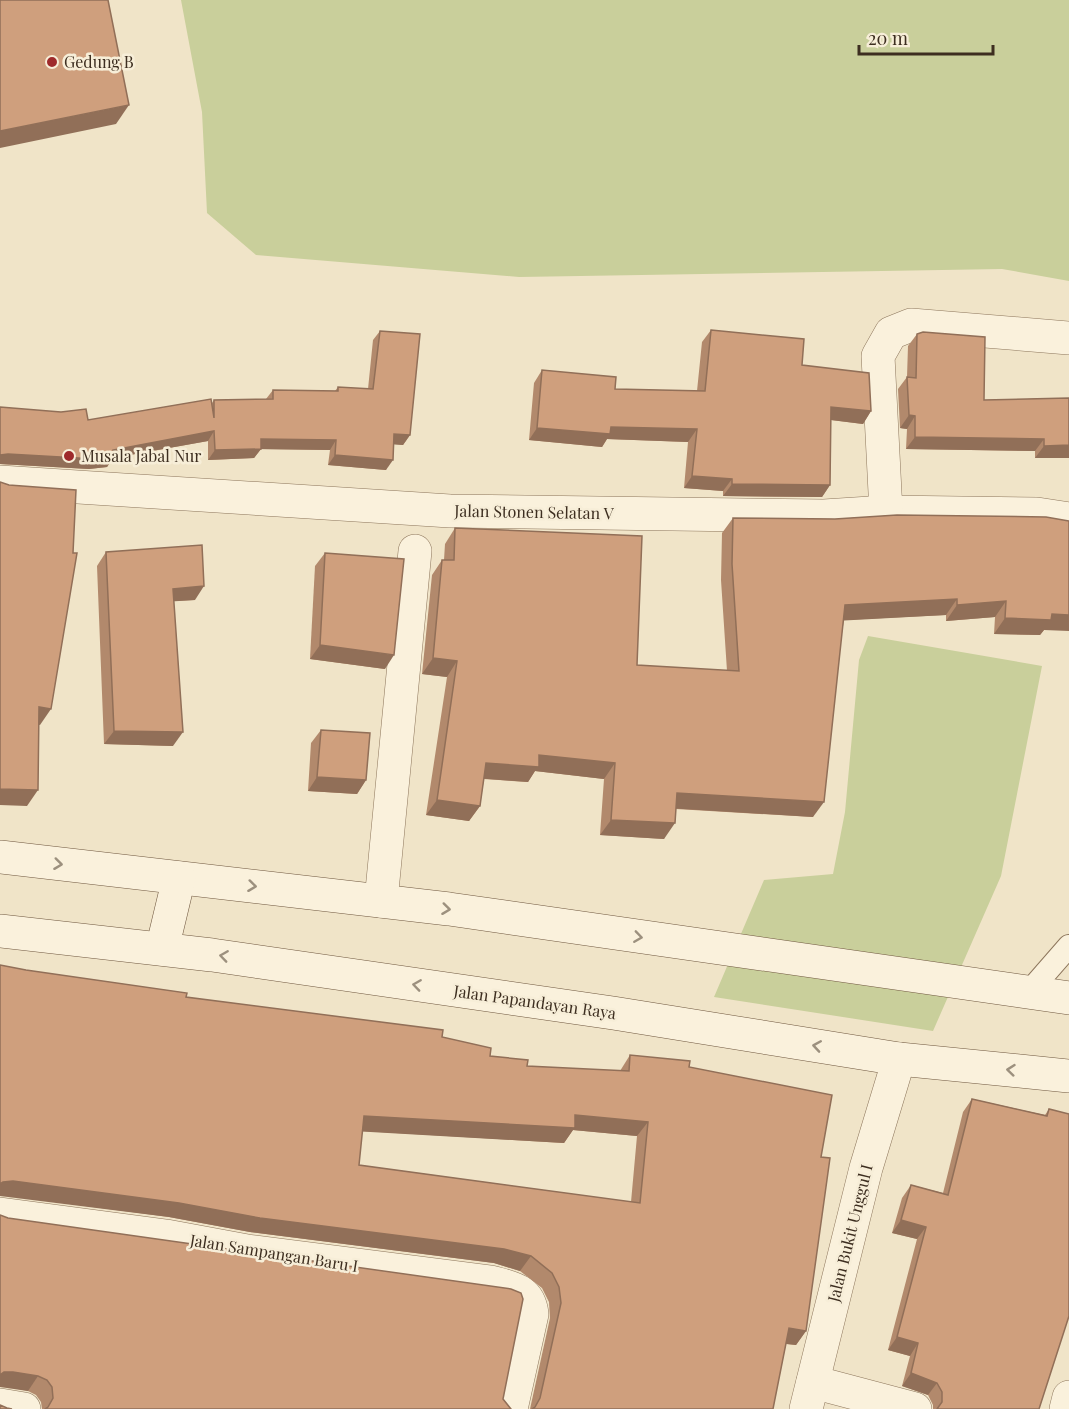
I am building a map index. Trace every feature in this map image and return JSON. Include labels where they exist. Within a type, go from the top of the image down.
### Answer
[{"type":"street","points":[[886,512],[878,356],[891,333],[911,325],[1069,338]]},
{"type":"street","name":"Jalan Stonen Selatan V","points":[[0,482],[450,511],[824,516],[886,512],[1037,514],[1069,519]]},
{"type":"street","points":[[381,901],[415,551]]},
{"type":"street","points":[[0,857],[381,901],[1069,998]]},
{"type":"street","points":[[162,949],[179,878]]},
{"type":"street","name":"Jalan Papandayan Raya","points":[[0,931],[162,949],[602,1012],[899,1059],[1069,1076]]},
{"type":"street","name":"Jalan Bukit Unggul I","points":[[809,1396],[860,1190],[899,1059]]},
{"type":"street","name":"Jalan Sampangan Baru I","points":[[0,1214],[166,1236],[247,1251],[491,1282],[520,1290],[530,1301],[532,1314],[511,1409]]},
{"type":"street","points":[[809,1396],[915,1409]]},
{"type":"street","points":[[1066,1409],[1069,1397]]},
{"type":"street","points":[[0,1405],[24,1409]]},
{"type":"lane","points":[[1028,993],[1069,946]]},
{"type":"green space","points":[[181,0],[1069,0],[1069,281],[1002,269],[519,277],[256,255],[207,213],[202,112]]},
{"type":"green space","points":[[868,636],[1042,666],[1001,876],[933,1031],[714,997],[764,880],[833,874],[845,812],[859,660]]},
{"type":"building","name":"Gedung B","points":[[0,0],[108,0],[129,105],[0,131]]},
{"type":"building","points":[[711,330],[804,339],[802,365],[869,373],[871,411],[831,407],[830,485],[732,484],[732,479],[692,476],[697,429],[611,427],[610,434],[537,428],[542,370],[616,377],[615,389],[705,391]]},
{"type":"building","points":[[380,331],[420,334],[410,435],[394,434],[393,460],[335,455],[336,440],[261,439],[261,449],[215,450],[214,431],[113,450],[114,457],[96,459],[0,455],[0,407],[61,412],[86,409],[88,420],[211,399],[214,418],[214,400],[273,399],[273,390],[338,391],[338,387],[373,389]]},
{"type":"building","points":[[923,332],[985,337],[984,400],[1069,398],[1069,445],[1044,446],[1044,439],[915,437],[915,416],[909,415],[907,377],[916,378],[917,334]]},
{"type":"building","points":[[0,482],[9,485],[76,490],[73,553],[77,553],[51,709],[39,707],[38,790],[0,789]]},
{"type":"building","points":[[897,515],[1046,517],[1069,521],[1069,615],[1052,614],[1051,620],[1005,618],[1006,601],[957,605],[957,599],[845,605],[824,802],[677,793],[675,823],[611,820],[615,763],[539,755],[539,767],[486,763],[480,806],[437,800],[457,661],[433,658],[442,560],[454,560],[455,528],[642,536],[637,665],[739,671],[732,564],[733,518],[835,519]]},
{"type":"building","points":[[202,545],[204,586],[173,589],[183,732],[114,731],[106,552]]},
{"type":"building","points":[[325,553],[404,559],[394,655],[320,645]]},
{"type":"building","points":[[321,730],[370,733],[366,780],[317,777]]},
{"type":"building","points":[[0,965],[187,993],[186,997],[443,1030],[442,1037],[491,1048],[490,1056],[528,1060],[527,1066],[629,1071],[630,1055],[690,1061],[689,1067],[832,1095],[821,1157],[830,1158],[806,1331],[789,1328],[773,1409],[532,1409],[540,1398],[561,1303],[559,1287],[552,1273],[531,1256],[504,1249],[260,1218],[179,1203],[13,1181],[0,1184]],"holes":[[[575,1115],[648,1122],[640,1203],[359,1165],[364,1116],[575,1128]]]},
{"type":"building","points":[[972,1099],[1047,1116],[1049,1109],[1069,1114],[1069,1316],[1039,1409],[937,1409],[942,1402],[942,1392],[937,1383],[911,1373],[918,1343],[897,1337],[926,1227],[901,1220],[911,1185],[948,1195]]},
{"type":"building","points":[[0,1215],[8,1218],[511,1289],[521,1293],[523,1299],[503,1399],[511,1409],[45,1409],[53,1398],[52,1387],[47,1380],[38,1376],[13,1372],[4,1372],[0,1375]]},
{"type":"place","name":"Gedung B","points":[[52,62]]},
{"type":"place","name":"Musala Jabal Nur","points":[[69,456]]}]
